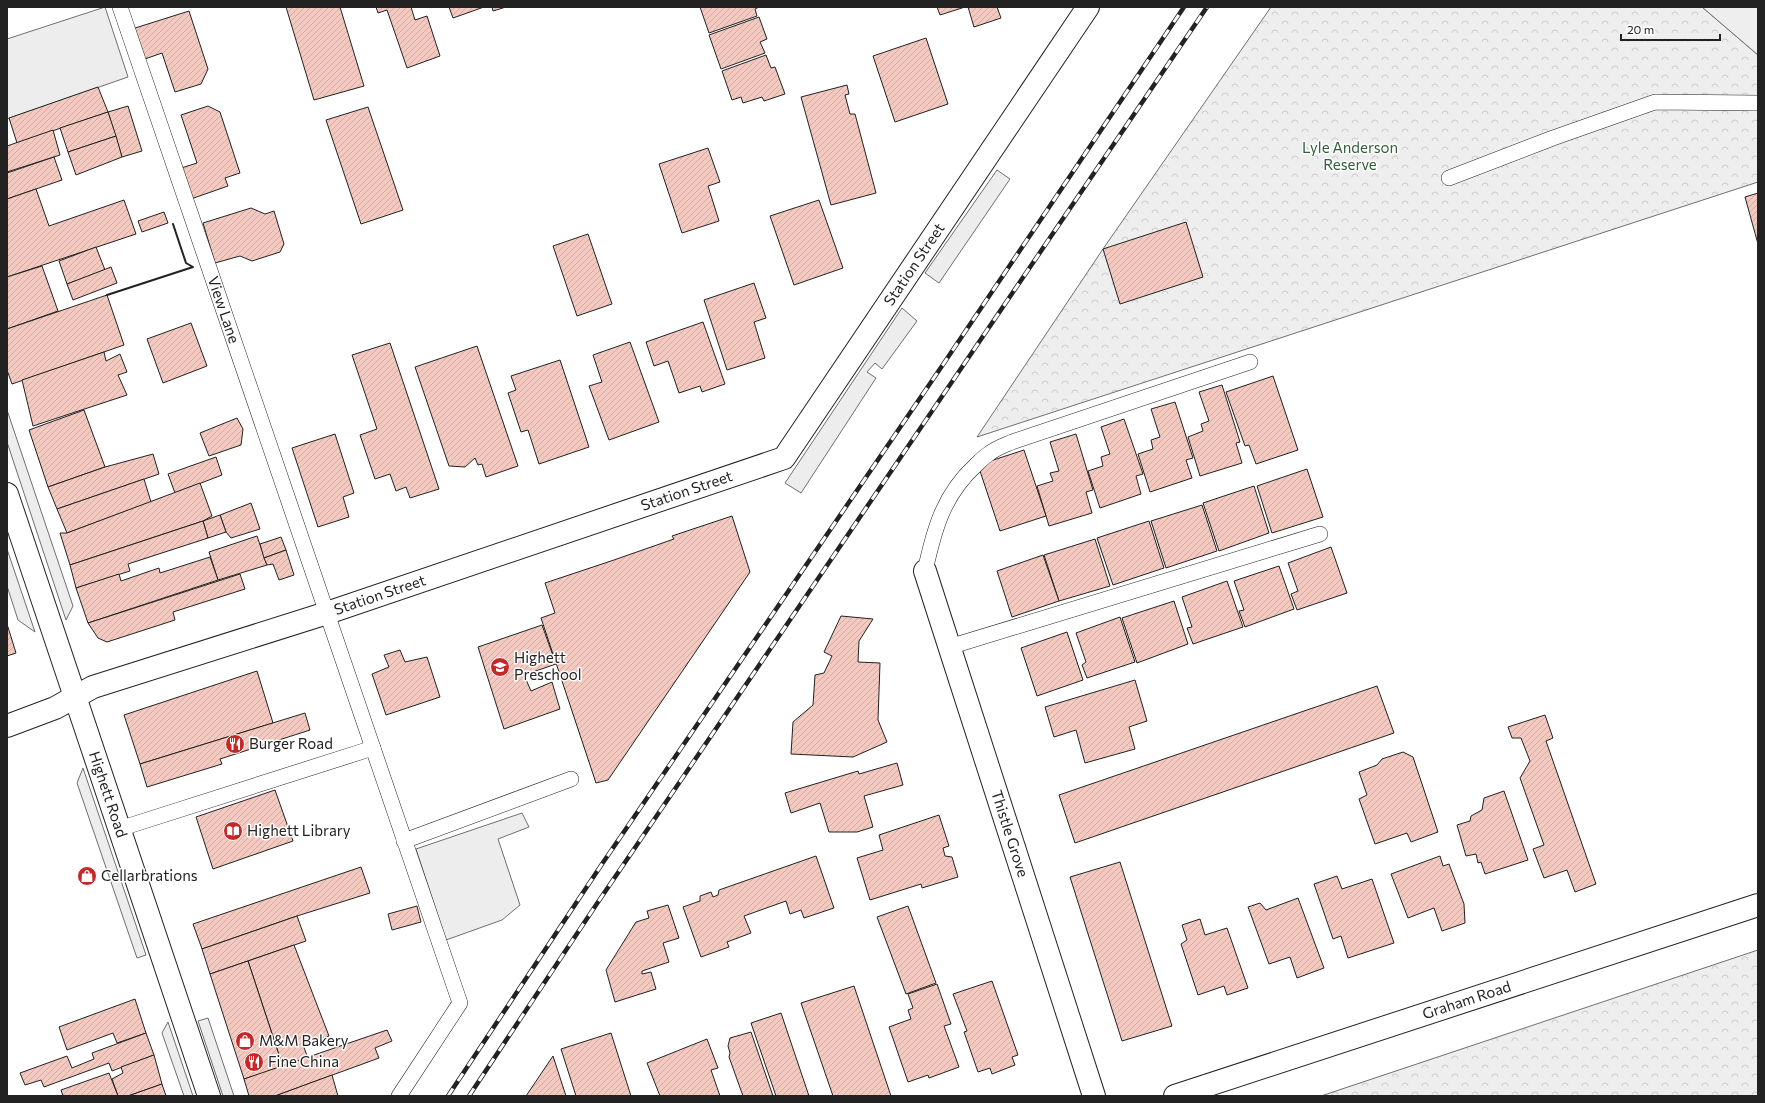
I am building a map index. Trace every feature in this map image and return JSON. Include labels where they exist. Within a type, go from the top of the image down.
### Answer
[{"type":"street","name":"Station Street","points":[[7,726],[55,708],[93,687],[327,613],[784,458],[1088,7]]},
{"type":"street","name":"Highett Road","points":[[7,494],[209,1096]]},
{"type":"street","name":"Thistle Grove","points":[[925,571],[1094,1096]]},
{"type":"street","name":"Graham Road","points":[[1175,1096],[1758,905]]},
{"type":"lane","name":"View Lane","points":[[120,7],[460,1003],[399,1096]]},
{"type":"lane","points":[[1450,178],[1553,138],[1655,102],[1758,103]]},
{"type":"lane","points":[[925,571],[932,536],[940,514],[953,491],[970,470],[989,453],[1012,442],[1250,362]]},
{"type":"lane","points":[[949,647],[1320,534]]},
{"type":"lane","points":[[119,829],[373,748]]},
{"type":"lane","points":[[404,841],[571,779]]},
{"type":"green space","name":"Lyle Anderson Reserve","points":[[1271,7],[1702,7],[1758,55],[1758,182],[977,437],[1103,249]]},
{"type":"green space","points":[[1702,7],[1758,7],[1758,55]]},
{"type":"green space","points":[[1758,950],[1758,1096],[1321,1096]]},
{"type":"shaded area","points":[[105,7],[128,77],[7,119],[7,39]]},
{"type":"shaded area","points":[[997,170],[1010,179],[939,283],[925,273]]},
{"type":"shaded area","points":[[902,308],[917,321],[882,369],[875,363],[867,372],[876,378],[801,493],[785,483]]},
{"type":"shaded area","points":[[7,410],[73,606],[66,620],[7,442]]},
{"type":"shaded area","points":[[7,549],[35,632],[18,620],[7,586]]},
{"type":"shaded area","points":[[83,768],[146,955],[137,958],[77,783]]},
{"type":"shaded area","points":[[522,813],[529,827],[498,839],[520,905],[502,920],[446,940],[416,849]]},
{"type":"shaded area","points":[[208,1018],[234,1096],[223,1096],[198,1021]]},
{"type":"shaded area","points":[[168,1022],[193,1096],[184,1096],[162,1033]]},
{"type":"building","points":[[286,7],[340,7],[364,86],[314,100]]},
{"type":"building","points":[[376,7],[411,7],[415,20],[427,16],[440,56],[407,68],[387,10],[378,13]]},
{"type":"building","points":[[449,7],[484,7],[453,18]]},
{"type":"building","points":[[492,7],[506,7],[493,11]]},
{"type":"building","points":[[700,7],[759,7],[755,9],[757,16],[709,33]]},
{"type":"building","points":[[937,7],[965,7],[940,15]]},
{"type":"building","points":[[968,7],[997,7],[1001,18],[974,27]]},
{"type":"building","points":[[189,11],[208,69],[201,84],[175,92],[162,53],[142,60],[132,29]]},
{"type":"building","points":[[759,17],[767,39],[760,42],[765,53],[721,69],[709,35]]},
{"type":"building","points":[[926,38],[948,104],[895,122],[873,56]]},
{"type":"building","points":[[766,55],[771,68],[775,67],[785,94],[764,101],[762,97],[743,103],[741,97],[732,100],[722,71]]},
{"type":"building","points":[[847,85],[849,94],[845,95],[850,114],[855,114],[876,193],[831,205],[801,97]]},
{"type":"building","points":[[98,87],[108,112],[17,143],[9,118]]},
{"type":"building","points":[[128,106],[142,151],[122,157],[108,112]]},
{"type":"building","points":[[208,106],[220,112],[240,173],[225,178],[228,186],[188,200],[178,169],[197,163],[181,115]]},
{"type":"building","points":[[368,107],[403,210],[361,224],[326,120]]},
{"type":"building","points":[[108,112],[116,136],[68,152],[60,128]]},
{"type":"building","points":[[53,130],[60,155],[7,172],[7,146]]},
{"type":"building","points":[[116,136],[122,157],[76,175],[68,152]]},
{"type":"building","points":[[708,148],[720,182],[708,186],[719,221],[682,233],[659,164]]},
{"type":"building","points":[[54,157],[62,180],[7,199],[7,173]]},
{"type":"building","points":[[36,189],[49,226],[124,200],[136,234],[7,277],[7,199]]},
{"type":"building","points":[[1758,193],[1758,244],[1745,197]]},
{"type":"building","points":[[819,200],[843,268],[794,285],[770,216]]},
{"type":"building","points":[[251,208],[265,214],[274,211],[284,244],[280,252],[252,261],[240,256],[215,263],[203,223]]},
{"type":"building","points":[[164,212],[168,223],[142,232],[138,221]]},
{"type":"building","points":[[1186,222],[1203,277],[1120,304],[1103,249]]},
{"type":"building","points":[[588,234],[612,304],[577,316],[553,246]]},
{"type":"building","points":[[96,247],[105,270],[67,284],[59,261]]},
{"type":"building","points":[[42,266],[58,311],[7,329],[7,277]]},
{"type":"building","points":[[111,267],[117,283],[73,300],[67,284]]},
{"type":"building","points":[[754,283],[766,318],[754,322],[765,358],[727,370],[704,300]]},
{"type":"building","points":[[107,295],[124,345],[12,384],[7,370],[7,329]]},
{"type":"building","points":[[703,322],[725,384],[702,392],[700,386],[679,393],[668,361],[654,366],[646,342]]},
{"type":"building","points":[[191,323],[207,366],[163,383],[147,339]]},
{"type":"building","points":[[630,342],[659,422],[609,440],[589,386],[602,382],[593,355]]},
{"type":"building","points":[[390,343],[439,489],[410,498],[406,487],[396,491],[390,474],[375,479],[360,435],[377,429],[352,355]]},
{"type":"building","points":[[477,346],[518,466],[486,477],[482,464],[478,465],[475,458],[465,467],[449,466],[415,367]]},
{"type":"building","points":[[104,352],[106,361],[120,354],[127,372],[118,375],[127,395],[33,426],[22,380]]},
{"type":"building","points":[[560,360],[589,447],[539,464],[528,430],[521,432],[508,393],[516,390],[511,376]]},
{"type":"building","points":[[1273,376],[1298,450],[1256,464],[1249,445],[1245,446],[1226,392]]},
{"type":"building","points":[[1222,385],[1240,442],[1236,443],[1242,463],[1200,476],[1188,437],[1203,431],[1201,424],[1209,421],[1199,392]]},
{"type":"building","points":[[1175,402],[1193,458],[1186,460],[1192,478],[1150,492],[1138,454],[1153,449],[1151,440],[1160,437],[1151,409]]},
{"type":"building","points":[[84,410],[105,467],[48,487],[29,430]]},
{"type":"building","points":[[237,418],[243,429],[241,445],[209,456],[200,433]]},
{"type":"building","points":[[1124,419],[1143,474],[1136,476],[1141,494],[1100,508],[1088,471],[1103,466],[1101,457],[1110,454],[1101,427]]},
{"type":"building","points":[[335,434],[354,493],[343,497],[349,517],[318,527],[292,448]]},
{"type":"building","points":[[1076,434],[1093,490],[1086,492],[1092,513],[1049,526],[1037,486],[1053,481],[1050,473],[1059,471],[1050,442]]},
{"type":"building","points":[[1024,450],[1046,516],[1000,531],[978,465]]},
{"type":"building","points":[[153,454],[159,474],[57,509],[48,487],[105,467]]},
{"type":"building","points":[[216,457],[222,475],[175,493],[168,474]]},
{"type":"building","points":[[1307,469],[1323,517],[1272,533],[1257,486]]},
{"type":"building","points":[[144,479],[151,502],[67,533],[57,509]]},
{"type":"building","points":[[200,483],[212,516],[203,521],[70,565],[60,533],[67,533]]},
{"type":"building","points":[[1254,486],[1269,533],[1219,551],[1203,503]]},
{"type":"building","points":[[251,503],[260,529],[231,538],[226,532],[220,515]]},
{"type":"building","points":[[1202,505],[1217,551],[1166,568],[1151,521]]},
{"type":"building","points":[[220,515],[226,532],[208,538],[203,521]]},
{"type":"building","points":[[732,516],[750,572],[608,780],[596,783],[541,618],[555,613],[545,583],[674,539],[672,536]]},
{"type":"building","points":[[203,521],[208,538],[128,564],[130,571],[76,588],[70,565]]},
{"type":"building","points":[[1149,521],[1164,568],[1113,585],[1097,538]]},
{"type":"building","points":[[257,536],[267,565],[218,580],[209,552]]},
{"type":"building","points":[[281,537],[286,550],[264,558],[260,544]]},
{"type":"building","points":[[1095,539],[1110,586],[1059,601],[1044,555]]},
{"type":"building","points":[[1331,547],[1347,593],[1297,610],[1291,594],[1298,591],[1288,563]]},
{"type":"building","points":[[286,550],[294,575],[279,580],[273,564],[267,565],[264,558]]},
{"type":"building","points":[[1043,555],[1059,601],[1012,617],[997,571]]},
{"type":"building","points":[[210,557],[218,580],[88,623],[76,588],[119,574],[121,581],[159,568],[160,573]]},
{"type":"building","points":[[1279,566],[1294,609],[1245,627],[1239,611],[1244,610],[1234,581]]},
{"type":"building","points":[[240,574],[245,589],[173,612],[175,620],[107,642],[98,638],[88,623]]},
{"type":"building","points":[[1227,581],[1243,627],[1193,644],[1187,628],[1192,627],[1182,597]]},
{"type":"building","points":[[1174,601],[1188,644],[1137,663],[1122,618]]},
{"type":"building","points":[[841,616],[873,619],[859,641],[858,662],[880,663],[878,720],[887,742],[853,757],[791,754],[793,722],[813,705],[815,675],[824,673],[832,656],[824,652]]},
{"type":"building","points":[[1120,617],[1135,662],[1087,678],[1082,665],[1086,662],[1076,633]]},
{"type":"building","points":[[7,624],[16,653],[7,656]]},
{"type":"building","points":[[542,625],[556,664],[524,675],[531,691],[552,682],[560,709],[504,729],[478,647]]},
{"type":"building","points":[[1067,632],[1083,680],[1037,696],[1021,648]]},
{"type":"building","points":[[400,650],[405,662],[427,657],[440,697],[386,715],[372,674],[389,667],[384,655]]},
{"type":"building","points":[[257,671],[273,723],[140,764],[124,715]]},
{"type":"building","points":[[1135,680],[1147,721],[1129,727],[1135,749],[1085,763],[1076,730],[1054,737],[1045,707]]},
{"type":"building","points":[[1377,686],[1394,733],[1075,843],[1059,795]]},
{"type":"building","name":"Burger Road","points":[[305,713],[310,730],[220,759],[222,764],[147,787],[140,764]]},
{"type":"building","points":[[1545,715],[1553,738],[1546,741],[1596,884],[1575,892],[1567,870],[1544,878],[1533,849],[1544,845],[1520,778],[1530,761],[1521,738],[1512,738],[1508,727]]},
{"type":"building","points":[[1403,752],[1413,757],[1438,832],[1411,842],[1407,833],[1375,844],[1359,799],[1367,795],[1359,772],[1377,765],[1382,759]]},
{"type":"building","points":[[897,763],[903,785],[864,796],[873,827],[857,832],[829,832],[820,803],[791,813],[785,793],[858,771],[859,774]]},
{"type":"building","points":[[275,790],[293,841],[213,869],[196,817]]},
{"type":"building","points":[[1504,791],[1528,860],[1485,874],[1481,862],[1478,863],[1476,854],[1466,856],[1457,825],[1470,821],[1471,816],[1482,810],[1484,798]]},
{"type":"building","points":[[939,815],[949,846],[943,848],[945,856],[952,857],[958,877],[922,888],[921,884],[870,900],[857,858],[883,850],[879,835]]},
{"type":"building","points":[[816,856],[834,908],[804,918],[801,910],[790,914],[786,901],[744,916],[751,933],[727,942],[729,947],[701,957],[683,907],[700,901],[700,896],[711,892],[713,897],[718,895],[719,890]]},
{"type":"building","points":[[1440,856],[1443,866],[1449,864],[1464,904],[1465,923],[1442,931],[1434,908],[1408,918],[1391,874]]},
{"type":"building","points":[[1120,862],[1172,1026],[1122,1041],[1070,877]]},
{"type":"building","points":[[361,867],[370,893],[297,916],[202,949],[193,924]]},
{"type":"building","points":[[1337,876],[1342,889],[1372,879],[1394,943],[1348,958],[1341,936],[1333,939],[1314,884]]},
{"type":"building","points":[[1298,898],[1324,968],[1297,978],[1290,957],[1269,964],[1248,907],[1260,903],[1266,910]]},
{"type":"building","points":[[668,905],[679,938],[663,943],[669,962],[642,971],[642,974],[651,972],[656,989],[615,1002],[606,970],[636,922],[649,918],[647,911]]},
{"type":"building","points":[[417,906],[421,922],[392,930],[388,914]]},
{"type":"building","points":[[908,906],[936,983],[906,994],[877,917]]},
{"type":"building","points":[[297,916],[306,941],[210,974],[202,949]]},
{"type":"building","points":[[1200,919],[1205,935],[1227,928],[1248,988],[1227,995],[1224,986],[1198,995],[1181,944],[1187,940],[1182,925]]},
{"type":"building","points":[[294,945],[329,1036],[303,1045],[308,1058],[283,1067],[248,961]]},
{"type":"building","points":[[248,961],[283,1067],[244,1079],[210,974]]},
{"type":"building","points":[[992,981],[1018,1055],[1012,1057],[1015,1065],[992,1074],[990,1068],[978,1072],[964,1032],[967,1031],[953,994]]},
{"type":"building","points":[[937,984],[951,1024],[944,1026],[959,1067],[929,1078],[928,1075],[908,1082],[889,1027],[911,1019],[908,1010],[913,1008],[908,994]]},
{"type":"building","points":[[854,986],[891,1096],[833,1096],[801,1003]]},
{"type":"building","points":[[135,999],[146,1033],[117,1043],[113,1033],[67,1050],[59,1027]]},
{"type":"building","points":[[781,1013],[809,1096],[776,1096],[751,1023]]},
{"type":"building","points":[[387,1030],[392,1041],[375,1048],[379,1058],[275,1096],[249,1096],[244,1079]]},
{"type":"building","points":[[751,1032],[773,1096],[743,1096],[729,1057],[730,1053],[728,1046],[730,1038]]},
{"type":"building","points":[[146,1033],[154,1055],[112,1071],[109,1063],[44,1087],[41,1080],[25,1085],[20,1073],[67,1056],[72,1068],[94,1059],[92,1053]]},
{"type":"building","points":[[611,1033],[631,1096],[576,1096],[561,1049]]},
{"type":"building","points":[[707,1039],[718,1068],[711,1070],[720,1096],[660,1096],[647,1063]]},
{"type":"building","points":[[154,1055],[162,1084],[128,1096],[118,1096],[112,1079],[123,1073],[121,1067]]},
{"type":"building","points":[[553,1056],[566,1096],[526,1096]]},
{"type":"building","points":[[109,1073],[118,1096],[63,1096],[61,1090]]},
{"type":"building","points":[[332,1075],[338,1096],[275,1096]]},
{"type":"building","points":[[162,1084],[166,1096],[128,1096]]},
{"type":"railway","points":[[448,1096],[602,864],[942,366],[1184,7]]},
{"type":"railway","points":[[469,1096],[596,905],[1207,7]]},
{"type":"wall","points":[[107,295],[193,267],[186,263],[173,224]]},
{"type":"place","name":"Highett Preschool","points":[[500,667]]},
{"type":"place","name":"Burger Road","points":[[235,744]]},
{"type":"place","name":"Highett Library","points":[[233,831]]},
{"type":"place","name":"Cellarbrations","points":[[87,876]]},
{"type":"place","name":"M&M Bakery","points":[[245,1041]]},
{"type":"place","name":"Fine China","points":[[254,1062]]}]
